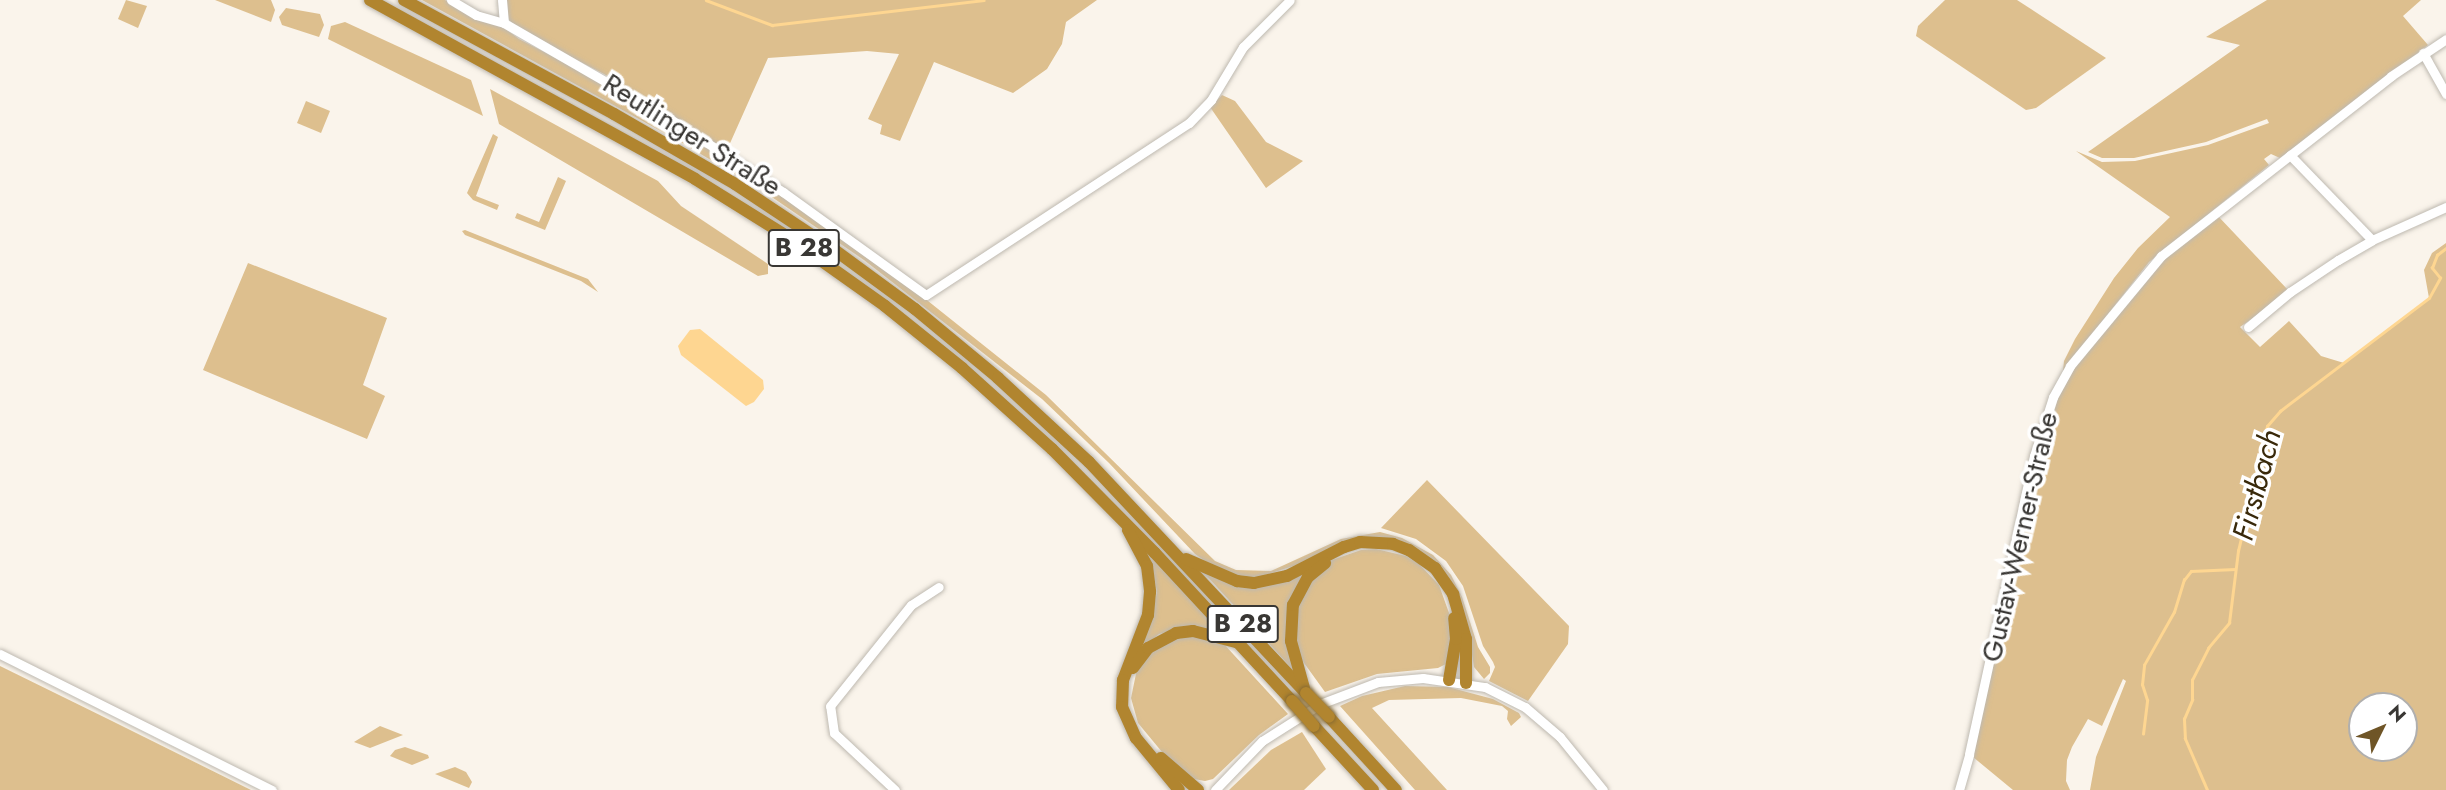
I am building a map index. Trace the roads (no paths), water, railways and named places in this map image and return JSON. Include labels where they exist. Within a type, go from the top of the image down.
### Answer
[{"type":"highway","name":"B 28","points":[[370,0],[665,161],[817,257],[962,368],[1052,449],[1123,520],[1373,790]]},
{"type":"highway","name":"B 28","points":[[404,0],[672,147],[757,198],[858,266],[936,326],[1029,405],[1107,480],[1396,790]]},
{"type":"highway","points":[[1123,520],[1147,566],[1150,592],[1148,615],[1122,680],[1122,707],[1136,738],[1179,790]]},
{"type":"highway","points":[[1180,556],[1237,582],[1254,583],[1287,576],[1344,547],[1360,542],[1393,544],[1409,550],[1435,568],[1452,594],[1466,639],[1466,683]]},
{"type":"highway","points":[[1306,692],[1290,641],[1293,605],[1308,577],[1319,566],[1346,551],[1360,548],[1391,549],[1407,554],[1421,562],[1441,583],[1455,624],[1449,680]]},
{"type":"highway","points":[[1198,790],[1158,755],[1134,724],[1127,696],[1129,677],[1148,648],[1176,633],[1193,631],[1238,643]]},
{"type":"street","name":"Reutlinger Straße","points":[[451,0],[476,15],[503,23],[602,78],[726,153],[926,295],[1189,123],[1211,100],[1243,47],[1290,0]]},
{"type":"street","points":[[502,0],[503,23]]},
{"type":"street","name":"Gustav-Werner-Straße","points":[[1959,790],[1978,718],[2025,492],[2057,387],[2078,355],[2143,275],[2215,213],[2446,38]]},
{"type":"street","points":[[2423,54],[2446,94]]},
{"type":"street","points":[[2290,155],[2372,240]]},
{"type":"street","points":[[2248,327],[2290,292],[2372,240],[2446,207]]},
{"type":"street","points":[[895,790],[834,733],[830,723],[830,706],[911,605],[939,587]]},
{"type":"street","points":[[0,654],[272,790]]},
{"type":"street","points":[[1214,790],[1249,753],[1276,731],[1339,695],[1378,682],[1400,679],[1449,680],[1485,687],[1532,711],[1560,737],[1603,790]]},
{"type":"waterway","points":[[706,0],[772,25],[984,0]]},
{"type":"waterway","name":"Firstbach","points":[[2207,790],[2185,739],[2184,719],[2192,700],[2192,680],[2208,648],[2229,623],[2238,551],[2267,426],[2280,411],[2429,298],[2440,278],[2432,268],[2437,255],[2446,248]]},
{"type":"waterway","points":[[2143,734],[2147,700],[2142,685],[2144,665],[2174,612],[2184,580],[2191,571],[2235,569]]}]
